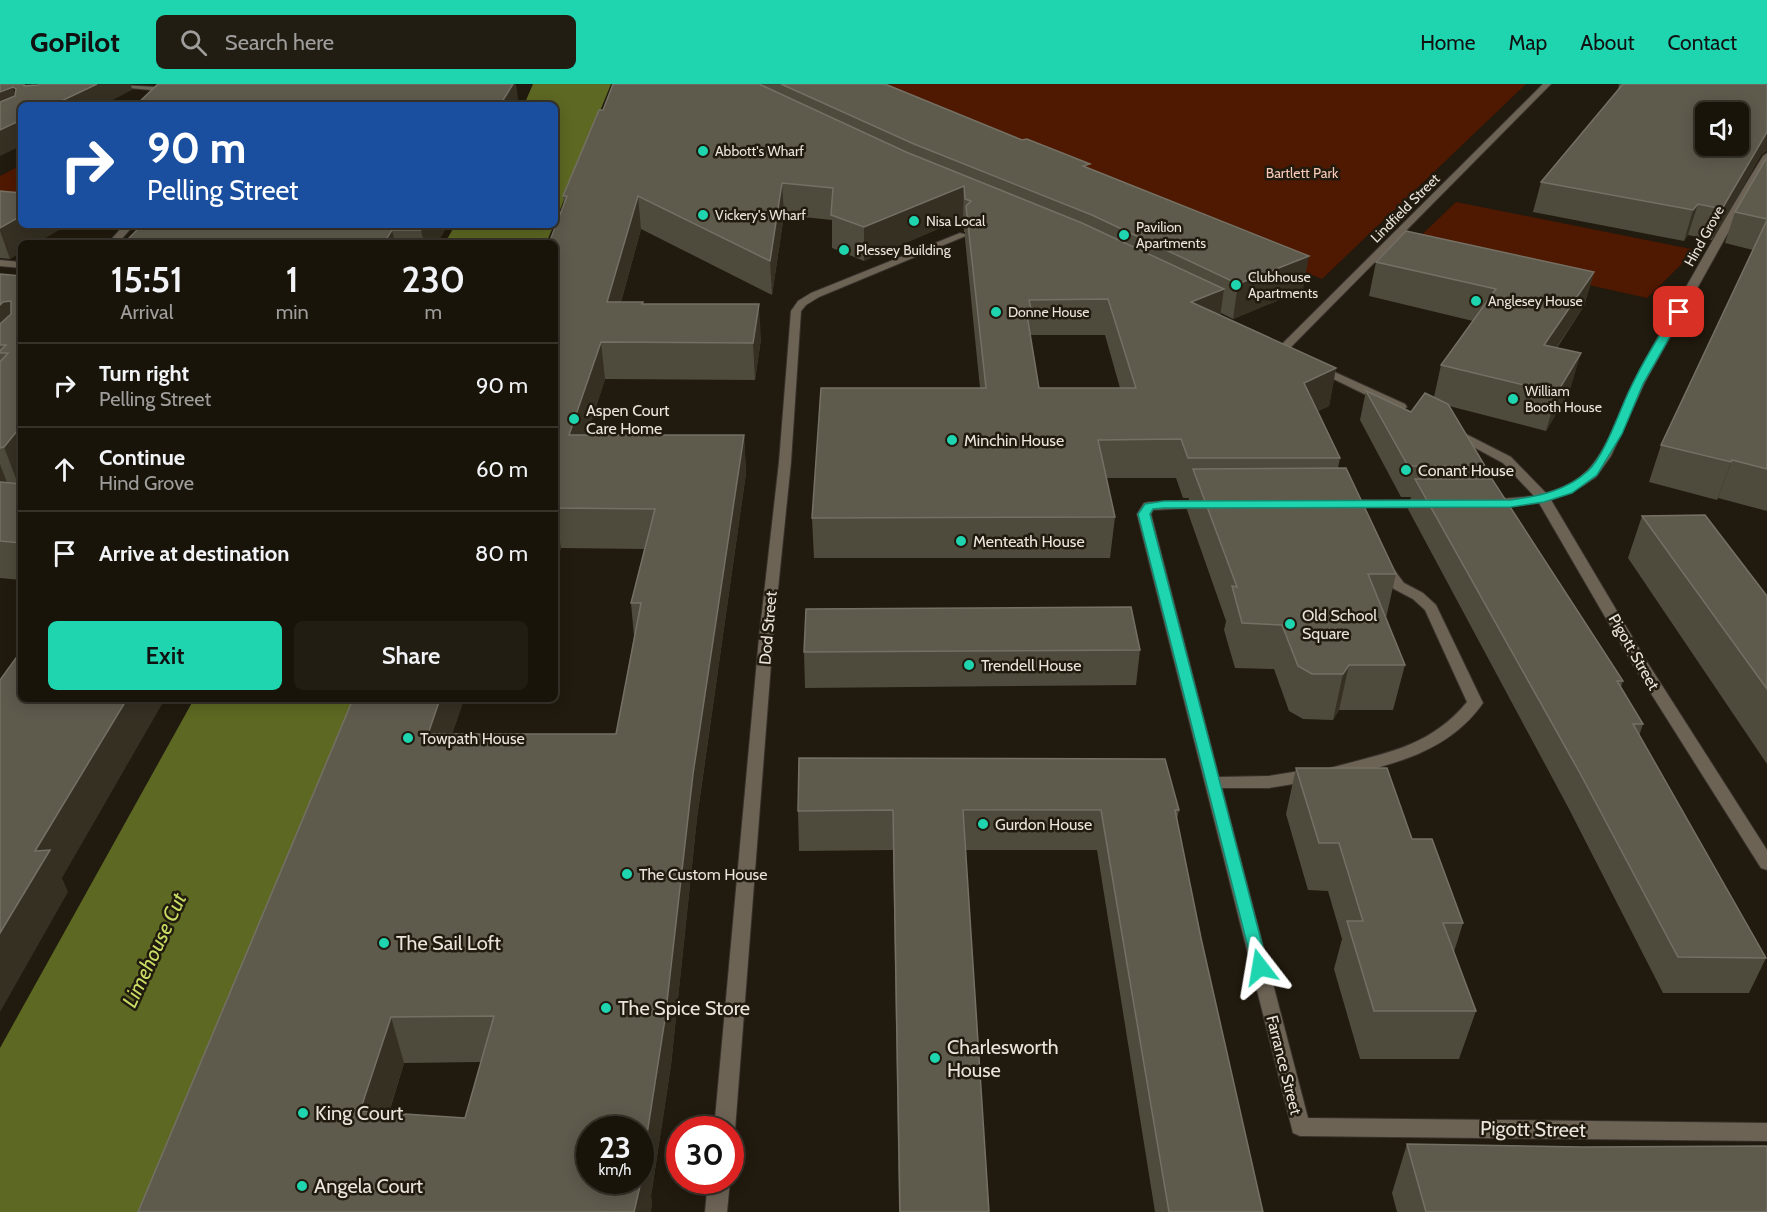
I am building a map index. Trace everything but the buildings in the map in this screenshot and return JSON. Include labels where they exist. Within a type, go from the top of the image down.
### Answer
[{"type":"street","points":[[107,84],[187,91]]},
{"type":"street","name":"Lindfield Street","points":[[1417,415],[1287,353],[1547,84]]},
{"type":"street","name":"Hind Grove","points":[[1476,504],[1544,499],[1568,490],[1593,473],[1616,434],[1637,384],[1765,163]]},
{"type":"street","points":[[116,240],[126,228]]},
{"type":"street","name":"Dod Street","points":[[725,1116],[766,638],[785,462],[796,311],[802,303],[815,295],[963,235]]},
{"type":"street","points":[[0,263],[18,266]]},
{"type":"street","name":"Pigott Street","points":[[1438,425],[1507,460],[1544,499],[1641,665],[1767,864]]},
{"type":"street","name":"Farrance Street","points":[[1221,504],[1164,504],[1149,506],[1144,514],[1300,1128]]},
{"type":"street","points":[[1335,504],[1360,510],[1441,504]]},
{"type":"street","points":[[1214,783],[1269,782],[1376,764],[1419,747],[1455,726],[1475,703],[1431,608],[1418,596],[1399,586],[1387,572],[1379,553]]},
{"type":"street","name":"Pigott Street","points":[[1300,1128],[1767,1132]]},
{"type":"street","points":[[717,1212],[718,1194]]},
{"type":"green space","name":"Bartlett Park","points":[[836,84],[1526,84],[1322,279]]},
{"type":"green space","points":[[18,167],[18,205],[0,203],[0,176]]},
{"type":"green space","points":[[1456,202],[1696,250],[1647,298],[1411,245]]},
{"type":"water","points":[[533,84],[611,84],[558,215],[558,102],[525,102]]},
{"type":"water","points":[[453,228],[553,228],[547,240],[447,240]]},
{"type":"water","name":"Limehouse Cut","points":[[192,702],[355,702],[147,1212],[0,1212],[0,1048]]},
{"type":"place","name":"Abbott's Wharf","points":[[703,151]]},
{"type":"place","name":"Vickery's Wharf","points":[[703,215]]},
{"type":"place","name":"Nisa Local","points":[[914,221]]},
{"type":"place","name":"Pavilion Apartments","points":[[1124,235]]},
{"type":"place","name":"Plessey Building","points":[[844,250]]},
{"type":"place","name":"Clubhouse Apartments","points":[[1236,285]]},
{"type":"place","name":"Anglesey House","points":[[1476,301]]},
{"type":"place","name":"Donne House","points":[[996,312]]},
{"type":"place","name":"William Booth House","points":[[1513,399]]},
{"type":"place","name":"Aspen Court Care Home","points":[[574,419]]},
{"type":"place","name":"Minchin House","points":[[952,440]]},
{"type":"place","name":"Conant House","points":[[1406,470]]},
{"type":"place","name":"Menteath House","points":[[961,541]]},
{"type":"place","name":"Old School Square","points":[[1290,624]]},
{"type":"place","name":"Trendell House","points":[[969,665]]},
{"type":"place","name":"Towpath House","points":[[408,738]]},
{"type":"place","name":"Gurdon House","points":[[983,824]]},
{"type":"place","name":"The Custom House","points":[[627,874]]},
{"type":"place","name":"The Sail Loft","points":[[384,943]]},
{"type":"place","name":"The Spice Store","points":[[606,1008]]},
{"type":"place","name":"Charlesworth House","points":[[935,1058]]},
{"type":"place","name":"King Court","points":[[303,1113]]},
{"type":"place","name":"Angela Court","points":[[302,1186]]},
{"type":"route","points":[[1260,967],[1144,514],[1149,506],[1164,504],[1511,503],[1544,499],[1568,490],[1593,473],[1616,434],[1637,384],[1679,312]]}]
